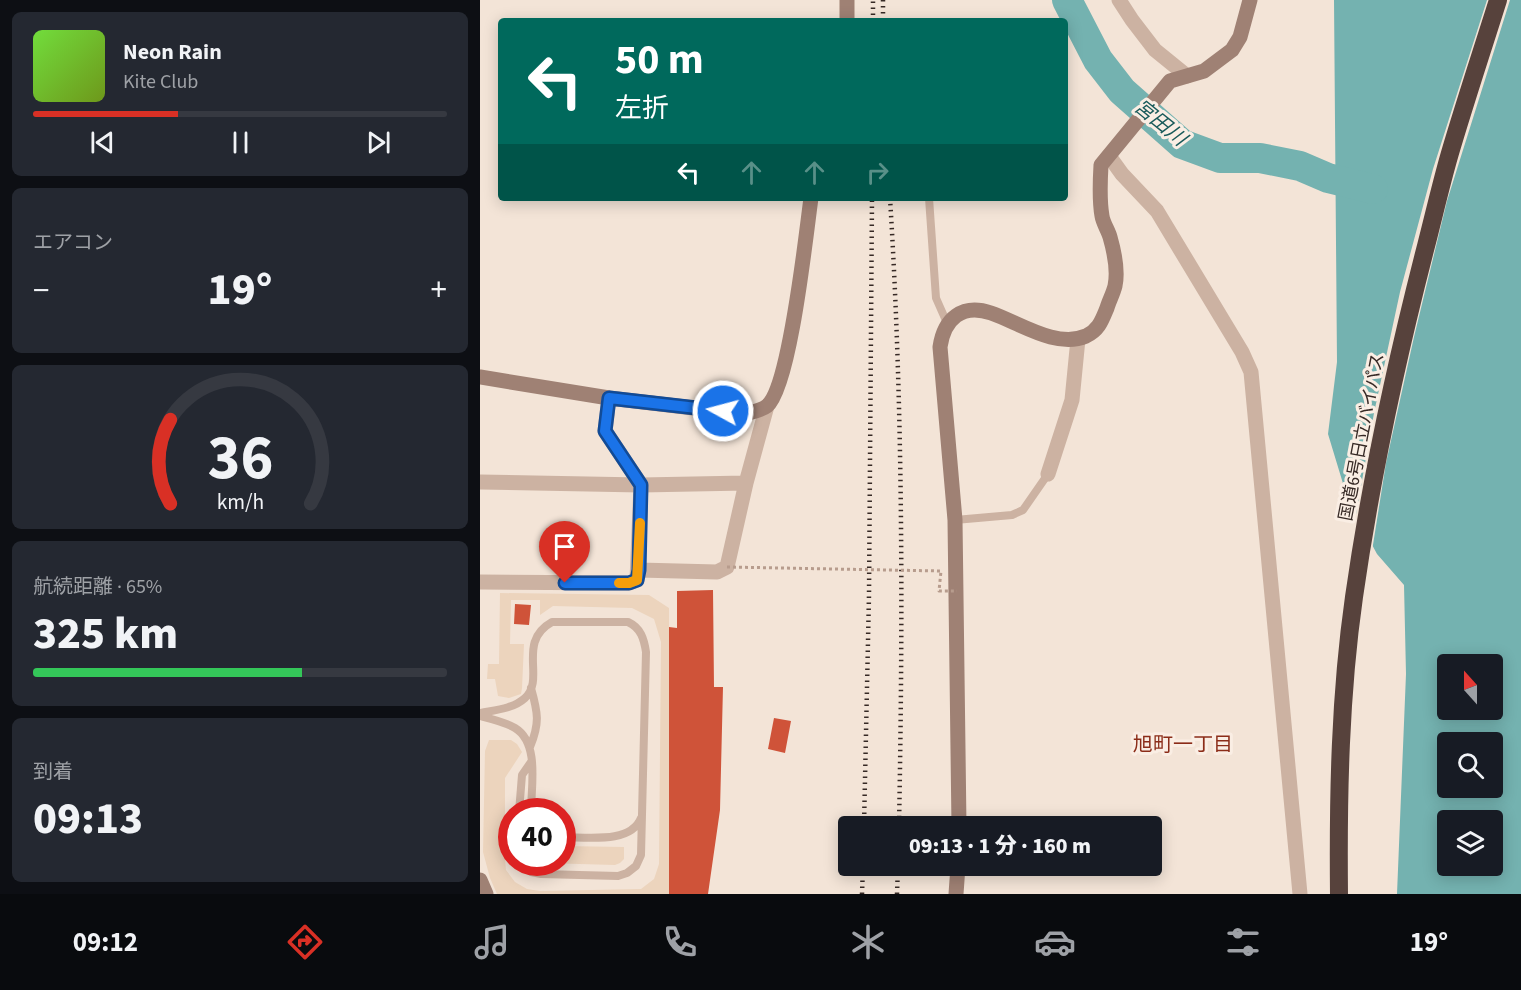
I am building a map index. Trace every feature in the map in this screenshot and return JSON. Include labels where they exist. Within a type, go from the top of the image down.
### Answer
[{"type":"highway","name":"国道6号日立バイパス","points":[[1339,894],[1340,777],[1345,696],[1354,599],[1371,490],[1412,300],[1449,155],[1498,0]]},
{"type":"street","points":[[847,0],[847,18]]},
{"type":"street","points":[[1119,0],[1155,50],[1187,76]]},
{"type":"street","points":[[959,816],[955,520],[940,347],[942,332],[947,323],[959,314],[974,309],[989,312],[1054,338],[1078,339],[1089,335],[1100,325],[1115,285],[1114,255],[1110,236],[1102,218],[1101,165],[1170,81],[1204,71],[1232,50],[1240,37],[1251,0]]},
{"type":"street","points":[[1109,156],[1122,174],[1157,211],[1242,352],[1251,372],[1300,894]]},
{"type":"street","points":[[639,570],[717,572],[727,567],[746,483],[767,406],[774,397],[782,376],[789,348],[811,201]]},
{"type":"street","points":[[1048,474],[1072,400],[1078,339]]},
{"type":"street","points":[[480,377],[609,398],[746,414],[767,406]]},
{"type":"street","points":[[480,582],[629,583],[637,580],[641,485],[605,431],[609,398]]},
{"type":"street","points":[[480,482],[641,485],[746,483]]},
{"type":"street","points":[[956,894],[957,876]]},
{"type":"street","points":[[480,880],[486,894]]},
{"type":"lane","points":[[929,201],[936,298],[947,323]]},
{"type":"lane","points":[[955,520],[1012,515],[1023,510],[1048,474]]},
{"type":"lane","points":[[531,798],[530,747],[537,729],[536,707],[531,688],[534,640],[543,627],[552,622],[628,622],[636,626],[641,633],[646,652],[641,855],[636,866],[618,876],[576,875]]},
{"type":"lane","points":[[480,714],[506,709],[516,704],[526,697],[531,688]]},
{"type":"lane","points":[[480,714],[518,730],[530,747]]},
{"type":"lane","points":[[520,798],[522,775],[531,761]]},
{"type":"lane","points":[[576,837],[619,836],[629,833],[639,825],[643,814]]},
{"type":"path","points":[[727,567],[941,571],[939,591],[957,591]]},
{"type":"shaded area","points":[[500,593],[649,595],[669,608],[669,894],[497,894],[483,852],[485,751],[489,740],[511,740],[522,752],[505,778],[505,798],[498,798],[498,876],[510,876],[515,882],[527,889],[540,891],[641,889],[654,879],[659,864],[661,642],[654,619],[632,608],[553,606],[540,615],[540,600],[511,600],[510,644],[524,644],[521,694],[509,698],[498,696],[495,679],[487,679],[488,664],[499,664]]},
{"type":"shaded area","points":[[576,846],[624,847],[624,859],[615,865],[576,864]]},
{"type":"water","points":[[1334,0],[1521,0],[1521,894],[1397,894],[1406,674],[1404,585],[1377,554],[1348,500],[1328,434],[1337,362]]},
{"type":"pier","points":[[1487,0],[1510,0],[1447,201],[1386,463],[1372,551],[1355,520],[1374,413],[1400,292],[1433,169]]},
{"type":"building","points":[[713,590],[714,687],[723,687],[720,810],[708,894],[669,894],[669,627],[677,628],[677,591]]},
{"type":"building","points":[[515,604],[531,605],[529,625],[514,624]]},
{"type":"building","points":[[774,718],[791,721],[785,753],[768,749]]},
{"type":"waterway","name":"宮田川","points":[[1067,0],[1098,60],[1122,91],[1182,144],[1220,158],[1260,158],[1300,166],[1328,178],[1373,189]]},
{"type":"railway","points":[[873,0],[873,18]]},
{"type":"railway","points":[[883,0],[883,18]]},
{"type":"railway","points":[[864,816],[869,595],[872,201]]},
{"type":"railway","points":[[890,201],[900,433],[899,816]]},
{"type":"railway","points":[[862,894],[863,876]]},
{"type":"railway","points":[[897,894],[898,876]]},
{"type":"slow traffic","points":[[619,583],[637,580],[640,523]]},
{"type":"district","name":"旭町一丁目","points":[[1183,745]]},
{"type":"route","points":[[565,583],[629,583],[637,580],[641,485],[605,431],[609,398],[723,411]]}]
